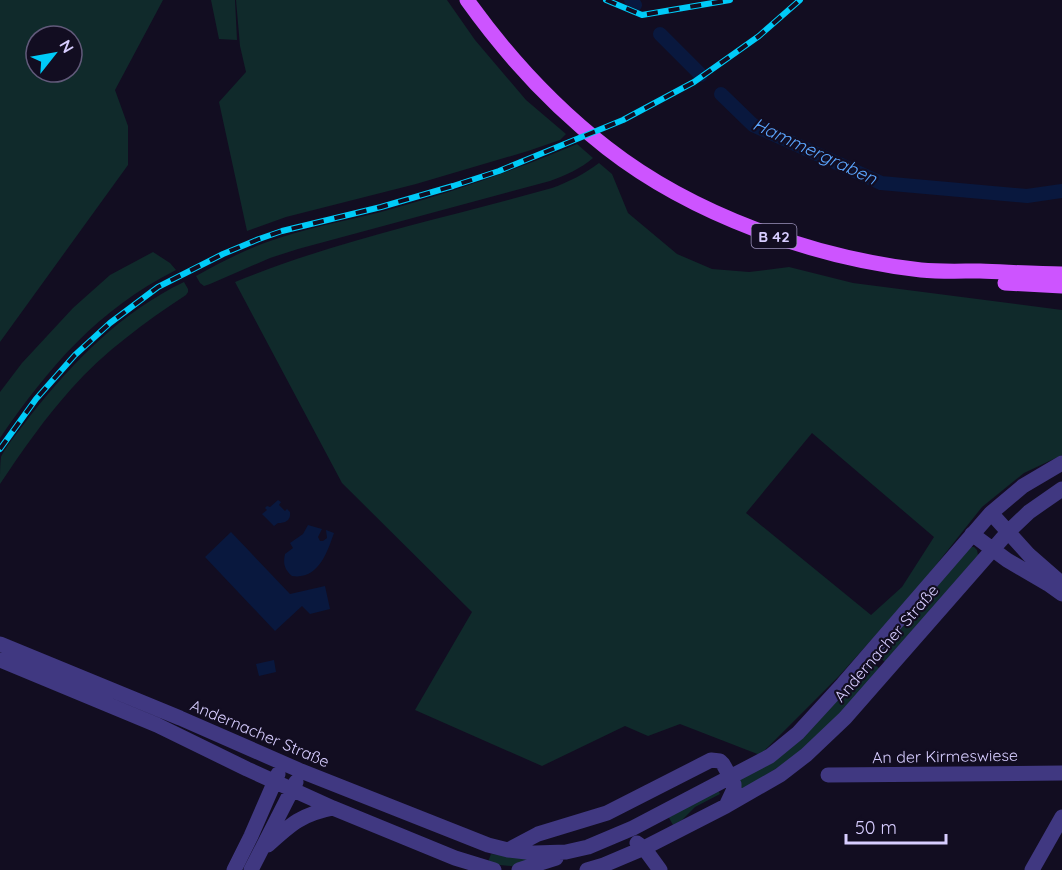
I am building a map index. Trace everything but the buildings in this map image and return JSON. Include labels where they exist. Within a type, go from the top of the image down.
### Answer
[{"type":"main road","name":"B 42","points":[[467,0],[524,72],[561,109],[607,148],[657,182],[727,218],[781,238],[868,261],[913,269],[944,272],[1062,274]]},
{"type":"main road","name":"B 42","points":[[944,272],[978,280],[1062,286]]},
{"type":"street","name":"Andernacher Straße","points":[[0,644],[301,771],[471,839],[494,847],[535,854],[566,852],[618,836],[770,756],[798,733],[843,684],[991,513],[1023,486],[1062,463]]},
{"type":"street","name":"Andernacher Straße","points":[[595,869],[644,848],[726,806],[780,775],[806,755],[845,718],[991,549],[1029,512],[1062,489]]},
{"type":"street","points":[[991,513],[1029,555],[1062,583]]},
{"type":"street","points":[[972,534],[991,549],[1062,594]]},
{"type":"street","name":"Andernacher Straße","points":[[0,660],[157,725],[333,808],[455,858],[494,870]]},
{"type":"street","points":[[508,850],[538,834],[607,813],[711,760],[720,761],[723,764],[734,784],[726,806]]},
{"type":"street","points":[[234,870],[283,763]]},
{"type":"street","points":[[250,870],[301,771]]},
{"type":"street","name":"An der Kirmeswiese","points":[[828,775],[1062,773]]},
{"type":"street","points":[[260,853],[291,823],[312,813],[333,808]]},
{"type":"street","points":[[1032,870],[1062,817]]},
{"type":"street","points":[[618,836],[632,840],[644,848],[660,870]]},
{"type":"street","points":[[519,870],[555,859],[566,852]]},
{"type":"green space","points":[[0,0],[163,0],[115,90],[128,126],[128,165],[0,342]]},
{"type":"green space","points":[[211,0],[235,0],[237,40],[219,39]]},
{"type":"green space","points":[[236,0],[447,0],[475,40],[526,100],[566,134],[560,140],[528,151],[416,184],[286,217],[247,231],[219,102],[246,72],[240,46]]},
{"type":"green space","points":[[577,144],[593,158],[573,171],[550,181],[298,249],[270,258],[204,286],[196,276],[268,242],[308,229],[381,212],[441,194],[509,171]]},
{"type":"green space","points":[[599,163],[612,174],[628,213],[677,254],[712,269],[749,272],[789,267],[853,283],[1062,310],[1062,455],[1024,473],[982,507],[917,589],[839,676],[760,755],[680,724],[648,736],[625,726],[542,766],[415,710],[472,612],[342,483],[235,282],[313,254],[392,230],[552,188]],"holes":[[[812,433],[934,537],[902,587],[871,615],[746,513]]]},
{"type":"green space","points":[[153,252],[170,263],[176,270],[122,303],[77,342],[37,387],[0,438],[0,392],[22,363],[73,308],[110,275]]},
{"type":"green space","points":[[184,282],[188,289],[186,295],[126,338],[72,388],[34,435],[0,484],[3,453],[63,376],[119,323],[161,294]]},
{"type":"green space","points":[[969,547],[974,547],[978,555],[885,662],[875,654]]},
{"type":"green space","points":[[870,660],[880,669],[843,711],[790,760],[735,794],[737,782]]},
{"type":"green space","points":[[718,790],[720,794],[695,807],[682,820],[673,825],[668,816]]},
{"type":"green space","points":[[491,854],[533,859],[521,867],[500,865],[488,862]]},
{"type":"water","points":[[278,500],[281,502],[279,505],[285,511],[287,509],[290,512],[290,517],[274,526],[262,514],[267,510],[265,508],[267,506],[270,507]]},
{"type":"water","points":[[308,525],[322,529],[318,537],[320,541],[327,538],[326,530],[334,533],[320,564],[309,574],[292,576],[285,566],[285,554],[293,548],[290,543],[303,534]]},
{"type":"water","points":[[231,532],[290,594],[325,586],[330,609],[310,614],[302,606],[275,631],[205,557]]},
{"type":"water","points":[[274,660],[276,672],[259,676],[256,664]]},
{"type":"waterway","name":"Hammergraben","points":[[631,0],[635,5]]},
{"type":"waterway","name":"Hammergraben","points":[[660,34],[701,75]]},
{"type":"waterway","name":"Hammergraben","points":[[721,94],[753,125],[881,183],[1027,196],[1062,191]]},
{"type":"railway","points":[[606,0],[642,15],[730,0]]},
{"type":"railway","points":[[0,449],[36,399],[75,355],[110,323],[158,287],[223,254],[259,239],[282,231],[381,207],[499,171],[623,120],[694,82],[759,36],[800,0]]}]
